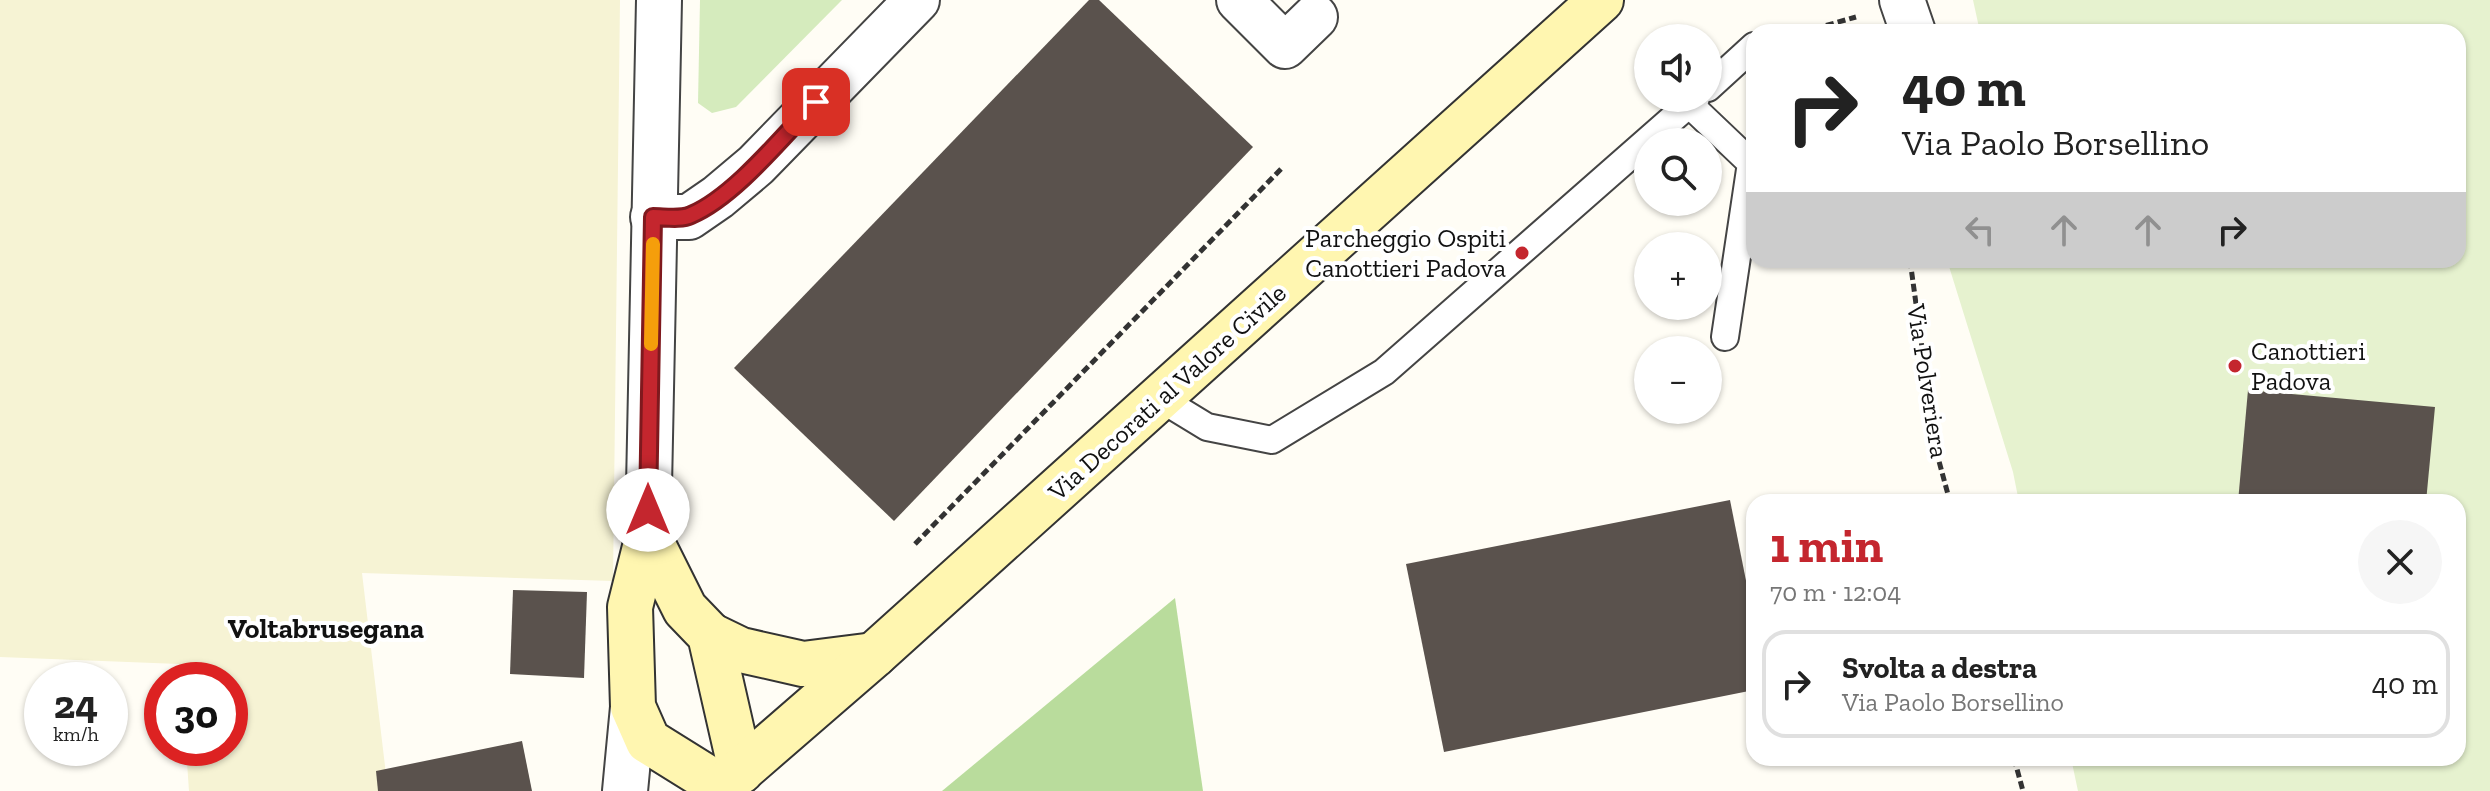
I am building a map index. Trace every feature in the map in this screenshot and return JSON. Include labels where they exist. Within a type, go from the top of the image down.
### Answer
[{"type":"street","points":[[625,791],[633,707],[630,607],[648,535],[659,0]]},
{"type":"street","points":[[653,217],[689,217],[718,197],[756,165],[917,0]]},
{"type":"street","points":[[1239,0],[1285,46],[1315,17]]},
{"type":"street","name":"Via Decorati al Valore Civile","points":[[727,783],[1161,399],[1601,0]]},
{"type":"street","points":[[1902,0],[1910,24]]},
{"type":"street","points":[[648,535],[685,609],[710,635],[741,650],[803,664],[874,655]]},
{"type":"street","points":[[710,635],[727,783]]},
{"type":"street","points":[[633,707],[648,741],[727,783]]},
{"type":"lane","points":[[1722,75],[1746,53]]},
{"type":"lane","points":[[1161,399],[1207,427],[1272,440],[1384,372],[1681,112]]},
{"type":"lane","points":[[1710,112],[1746,157]]},
{"type":"lane","points":[[1725,337],[1746,196]]},
{"type":"path","points":[[912,548],[1283,167]]},
{"type":"path","name":"Via Polveriera","points":[[1911,268],[1936,450],[1948,494]]},
{"type":"path","points":[[2016,766],[2023,791]]},
{"type":"shaded area","points":[[0,0],[620,0],[613,581],[362,573],[388,791],[189,791],[187,766],[248,766],[248,662],[144,663],[0,657]]},
{"type":"green space","points":[[700,0],[842,0],[736,107],[712,113],[698,103]]},
{"type":"green space","name":"Canottieri Padova","points":[[1973,0],[2490,0],[2490,791],[2078,791],[2073,766],[2466,766],[2466,494],[2017,494],[1949,268],[2466,268],[2466,24],[1978,24]]},
{"type":"green space","points":[[1175,598],[1203,791],[942,791]]},
{"type":"building","points":[[1089,0],[1099,0],[1253,147],[894,521],[734,368]]},
{"type":"building","points":[[2248,390],[2435,407],[2427,494],[2239,494]]},
{"type":"building","points":[[1730,500],[1746,581],[1746,692],[1444,752],[1406,564]]},
{"type":"building","points":[[513,590],[587,592],[584,678],[510,674]]},
{"type":"building","points":[[522,741],[532,791],[378,791],[376,771]]},
{"type":"slow traffic","points":[[651,344],[653,244]]},
{"type":"place","name":"Parcheggio Ospiti Canottieri Padova","points":[[1522,253]]},
{"type":"place","name":"Canottieri Padova","points":[[2235,366]]},
{"type":"district","name":"Voltabrusegana","points":[[326,628]]},
{"type":"route","points":[[648,510],[653,217],[689,217],[718,197],[756,165],[816,102]]}]
